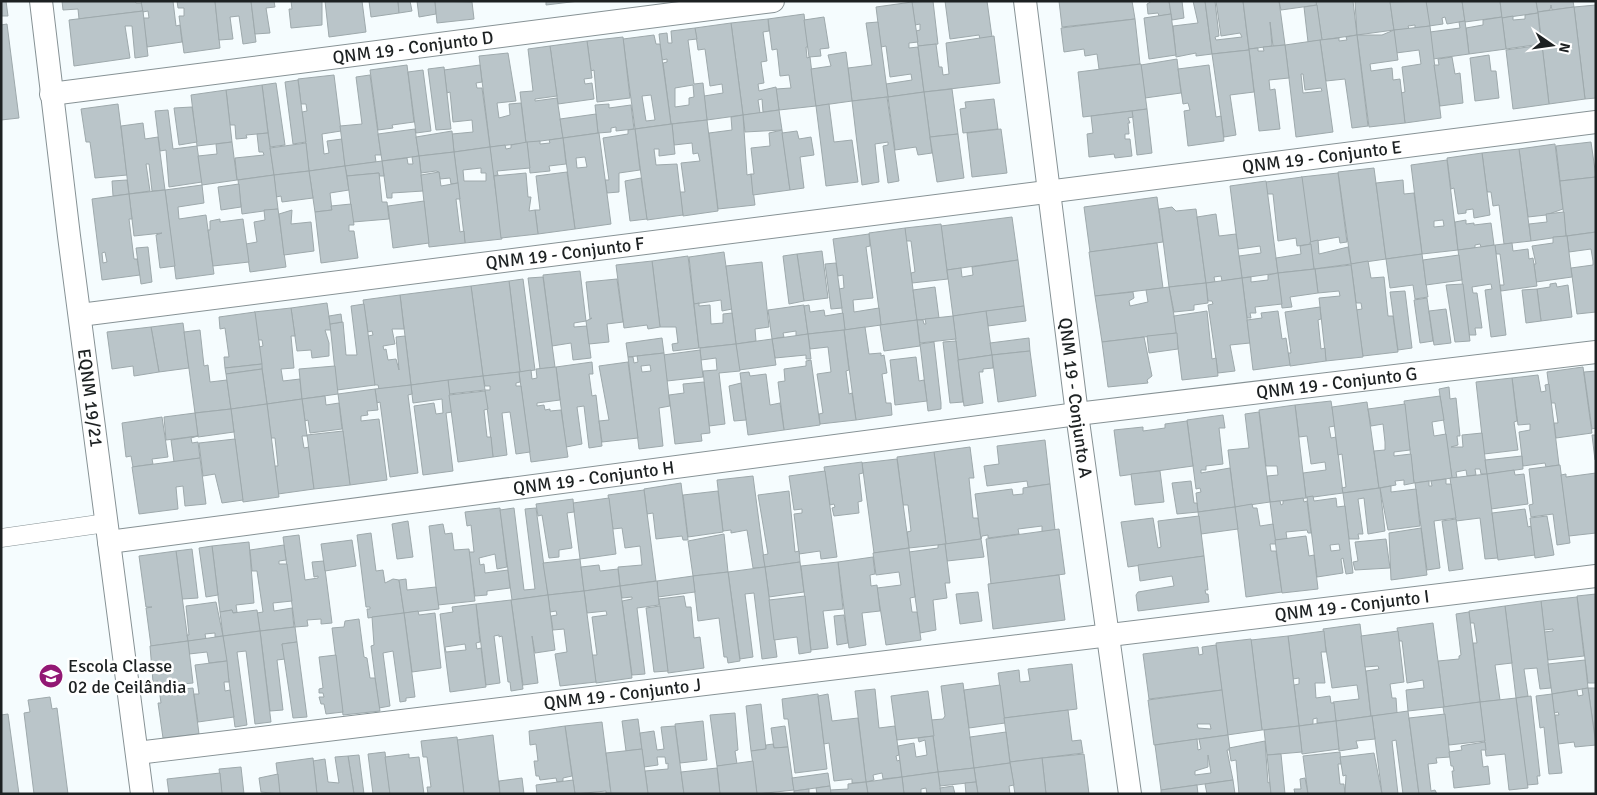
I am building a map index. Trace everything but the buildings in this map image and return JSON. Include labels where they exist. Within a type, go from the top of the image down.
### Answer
[{"type":"street","name":"EQNM 19/21","points":[[41,1],[51,94],[142,794]]},
{"type":"street","name":"QNM 19 - Conjunto D","points":[[51,94],[773,1]]},
{"type":"street","name":"QNM 19 - Conjunto A","points":[[1025,1],[1077,414],[1130,794]]},
{"type":"street","name":"QNM 19 - Conjunto E","points":[[1048,190],[1596,122]]},
{"type":"street","name":"QNM 19 - Conjunto F","points":[[80,315],[1048,190]]},
{"type":"street","name":"QNM 19 - Conjunto G","points":[[1077,414],[1596,352]]},
{"type":"street","name":"QNM 19 - Conjunto H","points":[[108,532],[1077,414]]},
{"type":"street","points":[[1,538],[108,532]]},
{"type":"street","name":"QNM 19 - Conjunto I","points":[[1108,635],[1596,576]]},
{"type":"street","name":"QNM 19 - Conjunto J","points":[[137,753],[1108,635]]},
{"type":"place","name":"Escola Classe 02 de Ceilândia","points":[[51,676]]}]
